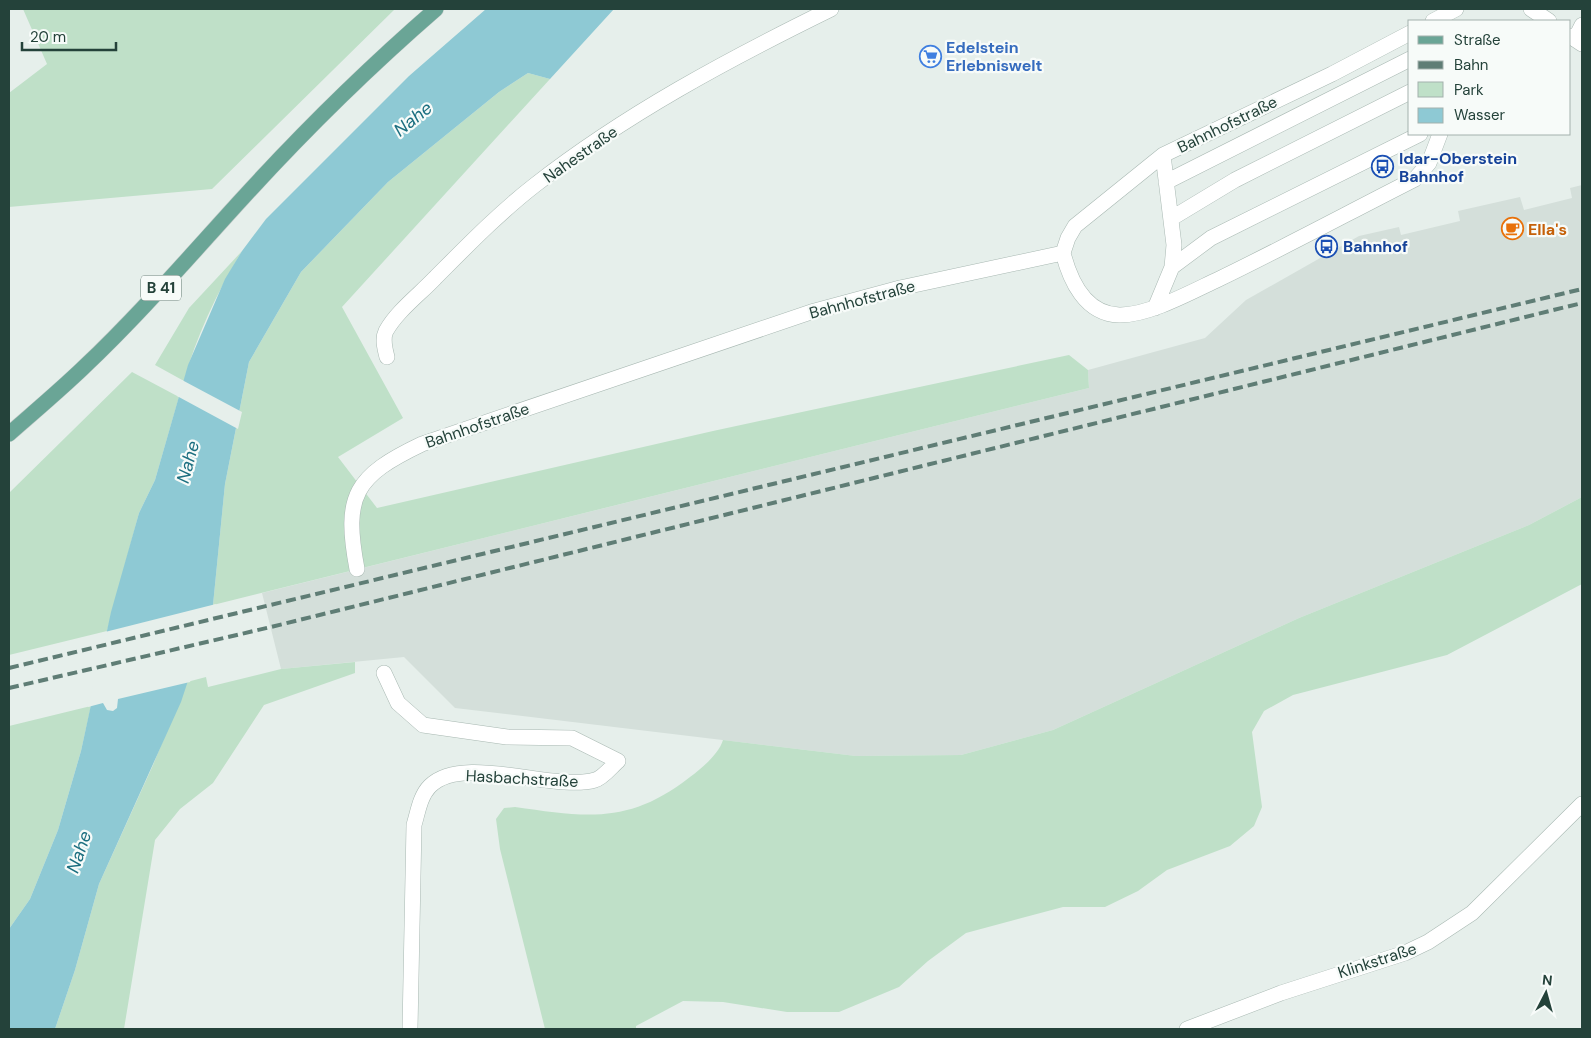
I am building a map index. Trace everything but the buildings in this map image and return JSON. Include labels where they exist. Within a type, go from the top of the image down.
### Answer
[{"type":"main road","name":"B 41","points":[[9,434],[83,368],[178,271],[242,198],[299,140],[436,9]]},
{"type":"street","name":"Nahestraße","points":[[387,357],[384,345],[386,332],[404,310],[466,248],[533,186],[588,145],[734,56],[831,9]]},
{"type":"street","points":[[1435,20],[1456,9]]},
{"type":"street","points":[[1531,9],[1548,20]]},
{"type":"street","points":[[1576,40],[1582,25]]},
{"type":"street","name":"Bahnhofstraße","points":[[356,569],[352,543],[351,514],[359,488],[373,472],[391,459],[422,444],[811,312],[900,288],[1063,252],[1075,226],[1163,155],[1332,74],[1408,34]]},
{"type":"street","points":[[1166,182],[1408,60]]},
{"type":"street","points":[[1172,218],[1235,180],[1408,93]]},
{"type":"street","points":[[1172,267],[1212,238],[1418,135]]},
{"type":"street","points":[[1063,252],[1068,274],[1083,299],[1098,310],[1119,315],[1154,308],[1260,259],[1415,179],[1429,163],[1440,135]]},
{"type":"street","points":[[1154,308],[1172,267],[1172,218],[1163,155]]},
{"type":"street","name":"Hasbachstraße","points":[[384,674],[398,703],[422,725],[508,736],[572,738],[618,761],[597,780],[564,783],[512,774],[475,773],[449,776],[430,785],[421,799],[414,825],[410,1029]]},
{"type":"street","name":"Klinkstraße","points":[[1187,1029],[1280,993],[1405,953],[1428,942],[1472,913],[1582,804]]},
{"type":"shaded area","points":[[1582,185],[1582,497],[1529,525],[1299,618],[1053,730],[961,755],[856,756],[455,708],[404,657],[281,669],[262,593],[1089,388],[1088,370],[1205,338],[1246,300],[1359,236],[1399,227],[1401,235],[1460,221],[1458,211],[1520,197],[1524,210],[1572,198],[1570,188]]},
{"type":"green space","points":[[23,9],[395,9],[212,189],[9,207],[9,93],[47,64]]},
{"type":"green space","points":[[528,73],[550,79],[342,307],[403,418],[338,457],[377,508],[713,431],[1069,355],[1088,370],[1089,388],[213,605],[225,484],[249,362],[301,272],[388,182],[499,92]]},
{"type":"green space","points":[[242,251],[208,314],[184,381],[155,365],[189,308]]},
{"type":"green space","points":[[132,372],[179,397],[155,480],[139,513],[107,631],[9,655],[9,493]]},
{"type":"green space","points":[[1582,497],[1582,584],[1447,655],[1293,695],[1264,711],[1252,732],[1262,807],[1254,826],[1230,846],[1167,870],[1138,891],[1105,907],[1063,907],[966,933],[928,961],[899,987],[839,1012],[787,1012],[723,1002],[683,1001],[636,1026],[636,1029],[545,1029],[500,849],[496,819],[504,808],[515,807],[585,815],[627,810],[647,803],[668,792],[690,777],[714,756],[723,740],[856,756],[961,755],[1053,730],[1299,618],[1529,525]]},
{"type":"green space","points":[[355,662],[355,673],[264,705],[213,783],[180,809],[155,840],[124,1029],[55,1029],[75,970],[99,884],[153,765],[187,682],[206,677],[208,687],[281,669]]},
{"type":"green space","points":[[91,706],[81,751],[58,830],[30,899],[9,929],[9,726]]},
{"type":"water","name":"Nahe","points":[[486,9],[614,9],[550,79],[528,73],[499,92],[388,182],[301,272],[249,362],[225,484],[213,605],[181,702],[99,884],[75,970],[55,1029],[9,1029],[9,929],[30,899],[58,830],[81,751],[111,612],[139,513],[155,480],[188,365],[225,279],[242,251],[266,219],[409,76]]},
{"type":"pier","points":[[182,380],[242,412],[238,429],[177,396]]},
{"type":"pier","points":[[216,604],[190,682],[118,699],[117,708],[113,711],[107,710],[103,703],[88,707],[105,632]]},
{"type":"railway","points":[[9,668],[1582,289]]},
{"type":"railway","points":[[9,688],[271,627],[1582,303]]},
{"type":"place","name":"Edelstein Erlebniswelt","points":[[930,56]]},
{"type":"place","name":"Idar-Oberstein Bahnhof","points":[[1383,167]]},
{"type":"place","name":"Ella's","points":[[1512,229]]},
{"type":"place","name":"Bahnhof","points":[[1327,246]]}]
